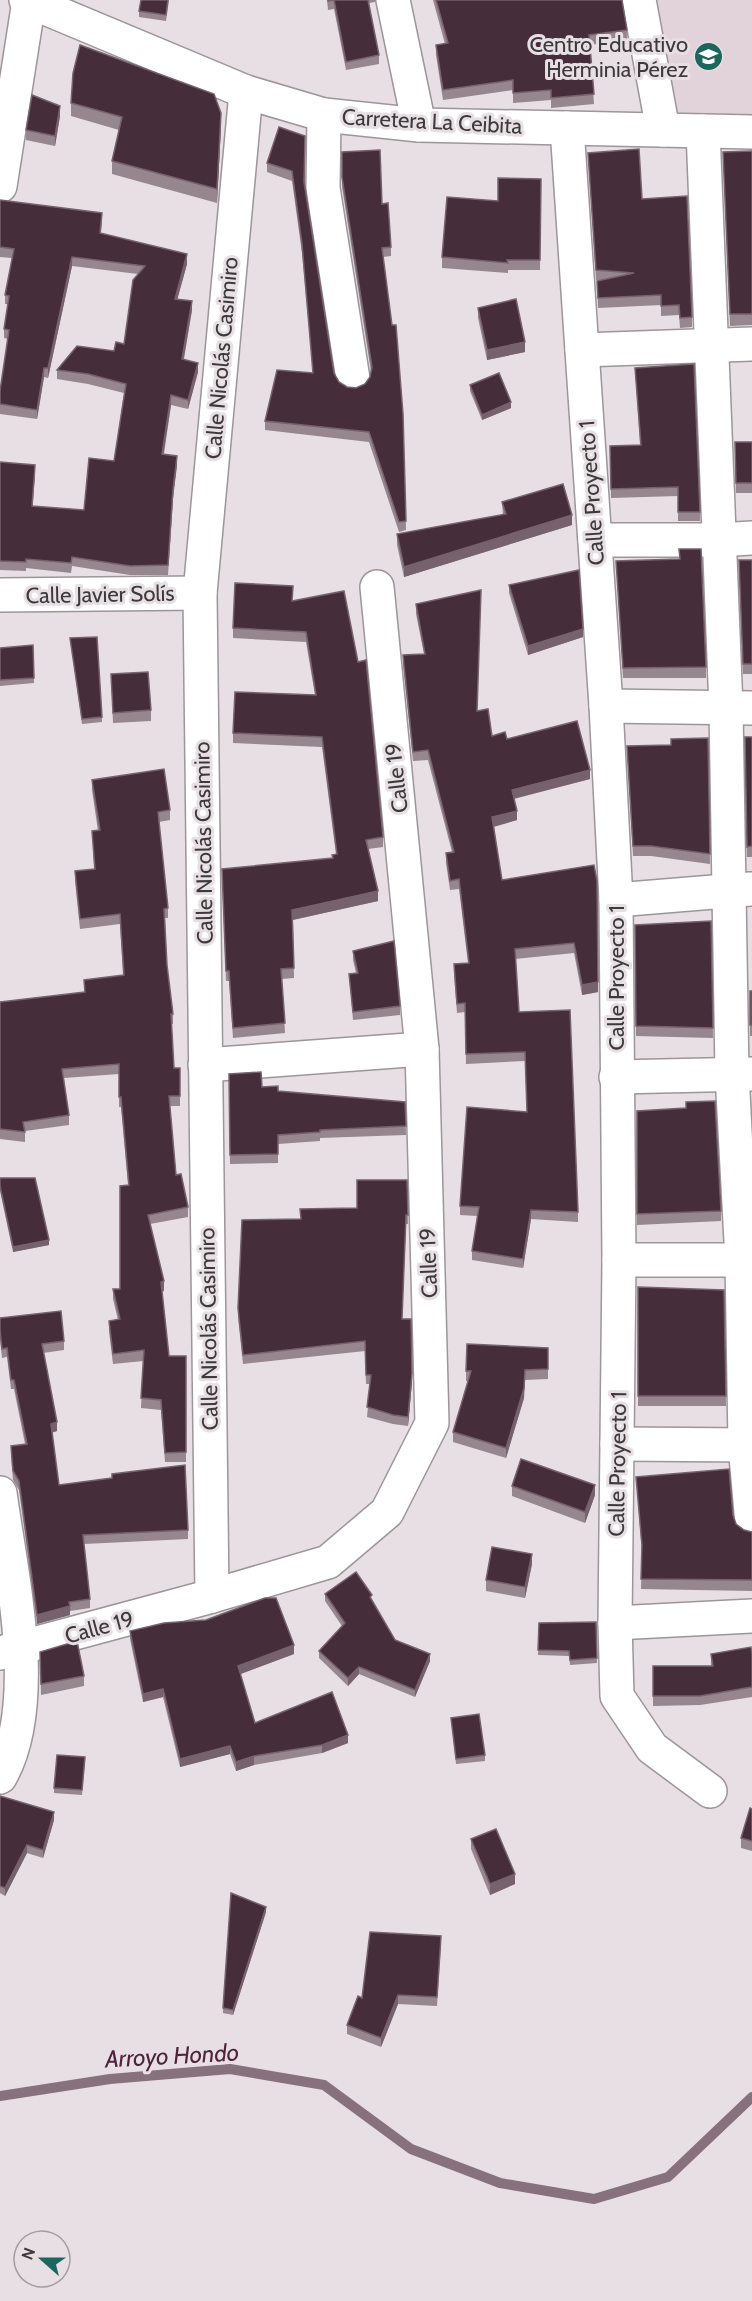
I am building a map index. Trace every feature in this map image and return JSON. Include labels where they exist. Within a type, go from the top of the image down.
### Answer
[{"type":"street","points":[[0,186],[28,0]]},
{"type":"street","name":"Carretera La Ceibita","points":[[28,0],[246,92],[324,115],[419,124],[752,132]]},
{"type":"street","points":[[393,0],[419,124]]},
{"type":"street","points":[[639,0],[663,129]]},
{"type":"street","name":"Calle Nicolás Casimiro","points":[[212,1596],[200,593],[246,92]]},
{"type":"street","points":[[324,115],[323,188],[353,379]]},
{"type":"street","name":"Calle Proyecto 1","points":[[567,128],[606,706],[616,900],[619,1260],[615,1623],[617,1696],[652,1748],[710,1791]]},
{"type":"street","points":[[703,130],[719,540],[739,708],[742,1074],[752,1524]]},
{"type":"street","points":[[582,350],[752,344]]},
{"type":"street","points":[[595,540],[752,538]]},
{"type":"street","name":"Calle 19","points":[[11,1651],[328,1562],[387,1512],[432,1423],[422,1048],[377,587]]},
{"type":"street","name":"Calle Javier Solís","points":[[0,595],[200,593]]},
{"type":"street","points":[[606,706],[739,708]]},
{"type":"street","points":[[616,900],[741,889]]},
{"type":"street","points":[[205,1065],[422,1048]]},
{"type":"street","points":[[616,1077],[742,1074]]},
{"type":"street","points":[[619,1260],[747,1260]]},
{"type":"street","points":[[617,1444],[749,1445]]},
{"type":"street","points":[[0,1493],[11,1651],[19,1718],[11,1758],[0,1777]]},
{"type":"street","points":[[615,1623],[752,1616]]},
{"type":"shaded area","name":"Centro Educativo Herminia Pérez","points":[[657,0],[752,0],[752,114],[676,114]]},
{"type":"building","points":[[141,0],[168,0],[166,15],[139,11]]},
{"type":"building","points":[[334,0],[368,0],[379,55],[346,62]]},
{"type":"building","points":[[436,0],[622,0],[627,30],[589,35],[594,94],[551,98],[551,90],[513,93],[513,80],[443,90],[436,45],[448,43]]},
{"type":"building","points":[[80,45],[214,94],[221,113],[217,189],[112,161],[122,117],[71,103],[73,73]]},
{"type":"building","points":[[32,95],[60,106],[55,136],[26,130]]},
{"type":"building","points":[[279,127],[305,136],[304,182],[334,373],[339,382],[347,387],[356,388],[365,384],[370,377],[372,367],[342,177],[342,152],[380,150],[382,204],[388,203],[391,247],[382,248],[392,325],[396,325],[403,414],[406,521],[399,522],[369,432],[265,421],[277,370],[313,373],[302,244],[292,171],[267,163]]},
{"type":"building","points":[[639,149],[642,199],[687,196],[692,317],[680,318],[679,305],[661,306],[661,295],[598,298],[597,281],[634,273],[596,270],[588,153]]},
{"type":"building","points":[[752,151],[752,314],[730,314],[723,152]]},
{"type":"building","points":[[498,178],[541,179],[540,260],[507,260],[508,263],[442,257],[447,197],[498,201]]},
{"type":"building","points":[[0,200],[102,213],[100,233],[187,254],[175,299],[192,301],[182,359],[198,363],[188,400],[171,395],[162,454],[177,456],[168,565],[130,566],[72,557],[71,563],[26,559],[26,562],[0,561],[0,462],[35,465],[32,506],[84,510],[89,458],[114,461],[126,384],[88,374],[57,370],[77,346],[114,351],[116,342],[124,344],[133,280],[145,266],[72,257],[48,368],[44,368],[37,410],[0,404],[9,330],[4,329],[9,296],[5,295],[14,249],[0,247]]},
{"type":"building","points":[[516,299],[525,342],[487,350],[478,308]]},
{"type":"building","points":[[694,364],[700,512],[678,512],[678,487],[611,489],[610,446],[641,445],[635,368]]},
{"type":"building","points":[[499,373],[511,402],[482,415],[470,385]]},
{"type":"building","points":[[735,442],[752,442],[752,483],[736,483]]},
{"type":"building","points":[[563,484],[572,515],[404,567],[397,534],[506,514],[502,502]]},
{"type":"building","points":[[679,549],[701,549],[706,667],[623,668],[616,561],[680,559]]},
{"type":"building","points":[[739,560],[752,560],[752,664],[743,664]]},
{"type":"building","points":[[579,570],[583,629],[528,646],[509,585]]},
{"type":"building","points":[[235,583],[293,586],[292,601],[344,591],[358,662],[366,660],[383,837],[366,840],[378,891],[292,910],[294,968],[281,969],[285,1023],[233,1028],[229,971],[226,971],[222,869],[333,858],[332,855],[337,854],[322,737],[233,733],[235,692],[316,695],[306,632],[233,628]]},
{"type":"building","points":[[481,590],[477,711],[488,709],[492,736],[505,732],[507,739],[577,721],[590,770],[512,790],[517,811],[492,817],[502,880],[594,865],[597,881],[598,982],[582,985],[574,943],[515,949],[519,1012],[570,1010],[578,1212],[531,1210],[523,1259],[472,1251],[479,1207],[460,1206],[467,1107],[527,1112],[525,1052],[466,1054],[465,1003],[457,1004],[454,964],[469,963],[459,879],[450,881],[446,853],[454,852],[428,750],[413,752],[403,655],[425,654],[416,604]]},
{"type":"building","points":[[97,637],[102,717],[82,719],[70,638]]},
{"type":"building","points":[[33,645],[34,678],[0,680],[0,648]]},
{"type":"building","points":[[148,672],[151,710],[113,713],[111,674]]},
{"type":"building","points":[[745,737],[752,737],[752,846],[747,847]]},
{"type":"building","points":[[708,738],[710,854],[651,846],[633,846],[627,746],[671,745],[671,739]]},
{"type":"building","points":[[164,769],[170,810],[158,812],[168,908],[164,909],[173,1014],[171,1014],[174,1068],[180,1068],[180,1096],[169,1096],[176,1175],[181,1174],[188,1207],[148,1215],[164,1281],[161,1282],[169,1356],[186,1356],[186,1452],[165,1453],[161,1400],[141,1398],[144,1350],[113,1354],[109,1321],[120,1319],[113,1289],[120,1289],[120,1186],[129,1185],[121,1097],[119,1097],[119,1064],[62,1069],[69,1115],[23,1122],[25,1132],[0,1129],[0,1002],[85,992],[84,980],[124,975],[120,914],[80,919],[75,871],[95,869],[92,831],[100,830],[92,780]]},
{"type":"building","points":[[711,921],[713,1028],[636,1026],[635,925]]},
{"type":"building","points":[[394,941],[400,1006],[353,1012],[349,974],[358,973],[353,951]]},
{"type":"building","points":[[750,991],[752,991],[752,1025],[750,1025]]},
{"type":"building","points":[[261,1072],[262,1087],[278,1086],[278,1091],[405,1102],[406,1126],[320,1130],[320,1132],[278,1135],[278,1154],[230,1155],[229,1074]]},
{"type":"building","points":[[715,1101],[721,1211],[637,1214],[637,1111],[686,1108],[686,1102]]},
{"type":"building","points":[[0,1178],[35,1178],[49,1240],[13,1247]]},
{"type":"building","points":[[357,1180],[407,1180],[408,1215],[406,1215],[402,1319],[411,1319],[412,1373],[408,1417],[367,1407],[371,1375],[366,1375],[365,1341],[243,1355],[238,1308],[242,1220],[301,1219],[300,1209],[357,1208]]},
{"type":"building","points":[[638,1287],[724,1290],[726,1396],[638,1396]]},
{"type":"building","points":[[61,1311],[64,1341],[42,1344],[57,1422],[51,1424],[59,1485],[112,1478],[112,1474],[185,1465],[188,1530],[83,1535],[90,1599],[69,1602],[70,1606],[37,1615],[19,1481],[13,1471],[11,1446],[27,1444],[14,1380],[11,1380],[7,1348],[2,1349],[0,1318]]},
{"type":"building","points":[[467,1344],[548,1348],[548,1369],[525,1370],[524,1388],[506,1448],[453,1432],[471,1371],[466,1371]]},
{"type":"building","points":[[521,1459],[595,1485],[585,1512],[512,1486]]},
{"type":"building","points":[[729,1469],[733,1515],[736,1524],[752,1532],[752,1580],[641,1579],[642,1545],[636,1477]]},
{"type":"building","points":[[492,1547],[532,1554],[525,1587],[486,1580]]},
{"type":"building","points":[[356,1572],[372,1595],[370,1597],[395,1640],[430,1654],[415,1690],[359,1667],[348,1678],[319,1651],[345,1623],[325,1594]]},
{"type":"building","points":[[265,1598],[276,1598],[294,1645],[238,1666],[255,1723],[332,1692],[348,1735],[322,1745],[254,1756],[236,1762],[230,1746],[180,1759],[163,1689],[143,1694],[130,1631],[164,1623],[206,1620]]},
{"type":"building","points":[[596,1622],[597,1658],[570,1660],[569,1651],[538,1650],[539,1623]]},
{"type":"building","points":[[77,1641],[84,1676],[41,1684],[40,1652]]},
{"type":"building","points":[[751,1647],[752,1687],[700,1696],[653,1696],[653,1666],[713,1666],[711,1654]]},
{"type":"building","points":[[479,1714],[485,1755],[456,1759],[451,1718]]},
{"type":"building","points":[[57,1755],[85,1757],[82,1790],[54,1788]]},
{"type":"building","points":[[0,1796],[54,1812],[43,1850],[27,1845],[5,1888],[0,1886]]},
{"type":"building","points":[[750,1808],[752,1809],[752,1841],[741,1838]]},
{"type":"building","points":[[496,1829],[515,1874],[490,1884],[471,1839]]},
{"type":"building","points":[[231,1893],[266,1907],[233,2010],[223,2008]]},
{"type":"building","points":[[370,1932],[441,1936],[437,1997],[398,1995],[381,2038],[347,2025],[358,1996],[362,1998]]},
{"type":"waterway","name":"Arroyo Hondo","points":[[0,2096],[110,2079],[230,2069],[324,2085],[411,2149],[500,2183],[594,2199],[668,2177],[752,2097]]},
{"type":"place","name":"Centro Educativo Herminia Pérez","points":[[709,57]]}]
